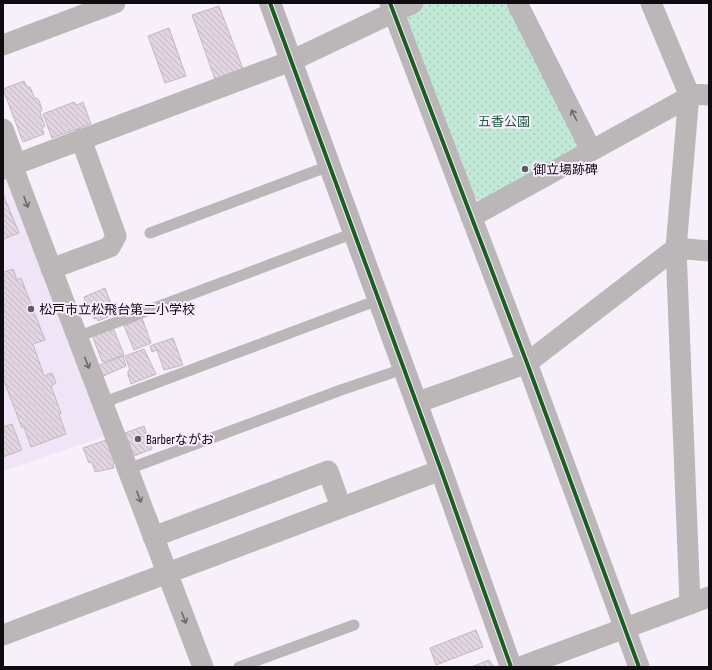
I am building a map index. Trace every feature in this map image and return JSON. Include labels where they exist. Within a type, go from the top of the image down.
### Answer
[{"type":"street","points":[[3,45],[115,3]]},
{"type":"street","points":[[270,3],[441,470],[510,667]]},
{"type":"street","points":[[10,166],[292,61],[392,8],[413,3]]},
{"type":"street","points":[[517,3],[591,150]]},
{"type":"street","points":[[651,3],[696,95],[676,248],[690,604]]},
{"type":"street","points":[[392,8],[527,363],[639,667]]},
{"type":"street","points":[[472,217],[591,150],[696,95]]},
{"type":"street","points":[[3,129],[10,166],[51,269],[203,667]]},
{"type":"street","points":[[51,269],[110,247],[116,236],[81,139]]},
{"type":"street","points":[[416,403],[527,363],[676,248],[709,251]]},
{"type":"street","points":[[3,635],[441,470]]},
{"type":"street","points":[[153,536],[328,471],[341,508]]},
{"type":"street","points":[[520,667],[709,597]]},
{"type":"lane","points":[[150,233],[329,166]]},
{"type":"lane","points":[[77,337],[354,233]]},
{"type":"lane","points":[[102,403],[378,300]]},
{"type":"lane","points":[[128,469],[341,390],[403,369]]},
{"type":"lane","points":[[239,667],[354,625]]},
{"type":"shaded area","name":"松戸市立松飛台第二小学校","points":[[3,178],[10,181],[106,436],[3,471]]},
{"type":"green space","name":"五香公園","points":[[426,3],[510,3],[581,147],[481,201],[473,197],[405,23],[410,12]]},
{"type":"building","points":[[219,6],[243,69],[215,79],[192,15]]},
{"type":"building","points":[[169,28],[186,76],[165,83],[148,36]]},
{"type":"building","points":[[24,81],[27,87],[30,87],[35,99],[37,98],[39,100],[42,110],[40,113],[45,126],[42,128],[44,134],[23,142],[3,89]]},
{"type":"building","points":[[74,102],[77,105],[83,102],[91,124],[52,138],[43,114]]},
{"type":"building","points":[[3,194],[19,233],[3,239]]},
{"type":"building","points":[[3,269],[4,272],[13,269],[17,280],[21,278],[45,340],[33,344],[44,376],[52,373],[56,383],[51,386],[61,413],[59,414],[66,434],[31,447],[3,378]]},
{"type":"building","points":[[105,288],[115,314],[98,321],[97,318],[94,319],[91,313],[90,314],[84,297]]},
{"type":"building","points":[[142,318],[151,343],[134,350],[124,326]]},
{"type":"building","points":[[109,329],[109,331],[114,330],[124,355],[104,362],[102,361],[93,338],[97,336],[96,334]]},
{"type":"building","points":[[173,338],[183,365],[164,370],[157,350],[152,352],[150,346]]},
{"type":"building","points":[[144,349],[156,374],[131,384],[128,375],[128,371],[130,370],[125,356]]},
{"type":"building","points":[[123,356],[126,366],[101,377],[97,366]]},
{"type":"building","points":[[12,424],[22,450],[3,457],[3,427]]},
{"type":"building","points":[[144,426],[152,449],[134,456],[125,433]]},
{"type":"building","points":[[106,440],[117,462],[113,464],[114,468],[95,472],[92,462],[89,463],[83,448]]},
{"type":"building","points":[[476,630],[483,647],[436,665],[430,648]]},
{"type":"building","points":[[489,660],[494,667],[471,667]]},
{"type":"cycle path","points":[[270,3],[441,470],[511,667]]},
{"type":"cycle path","points":[[390,3],[527,363],[639,667]]},
{"type":"place","name":"御立場跡碑","points":[[525,169]]},
{"type":"place","name":"松戸市立松飛台第二小学校","points":[[31,309]]},
{"type":"place","name":"Barberながお","points":[[138,439]]}]
